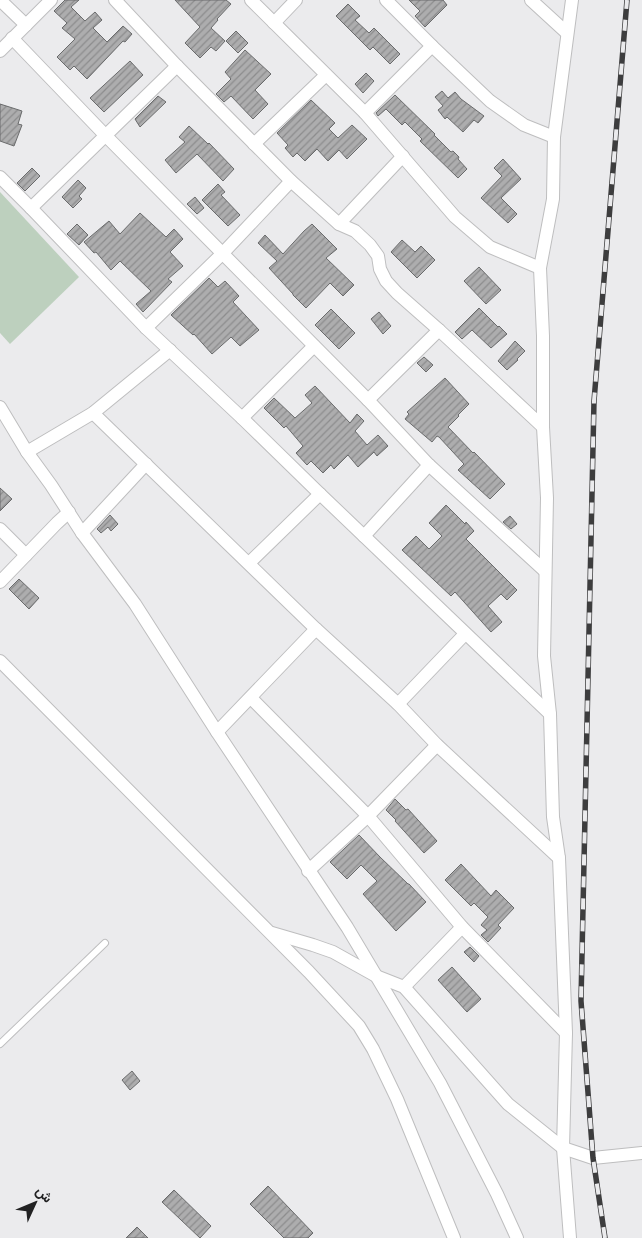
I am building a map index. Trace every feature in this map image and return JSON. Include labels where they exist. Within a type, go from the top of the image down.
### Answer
[{"type":"street","points":[[0,0],[26,25]]},
{"type":"street","points":[[0,51],[51,0]]},
{"type":"street","points":[[114,0],[176,66],[291,181],[339,224],[355,231],[370,245],[378,256],[380,269],[386,281],[409,304],[543,427]]},
{"type":"street","points":[[251,0],[365,113],[455,217],[490,247],[540,268]]},
{"type":"street","points":[[274,23],[296,0]]},
{"type":"street","points":[[386,0],[490,101],[524,125],[554,137]]},
{"type":"street","points":[[532,0],[567,33]]},
{"type":"street","points":[[570,1238],[563,1148],[566,1033],[559,858],[553,817],[550,714],[544,656],[547,498],[543,427],[543,336],[540,268],[553,199],[554,137],[572,0]]},
{"type":"street","points":[[12,38],[222,254],[368,400],[429,465],[545,571]]},
{"type":"street","points":[[365,113],[432,46]]},
{"type":"street","points":[[31,208],[176,66]]},
{"type":"street","points":[[254,144],[326,75]]},
{"type":"street","points":[[339,224],[403,156]]},
{"type":"street","points":[[0,177],[146,328],[550,714]]},
{"type":"street","points":[[146,328],[222,254],[291,181]]},
{"type":"street","points":[[368,400],[439,330]]},
{"type":"street","points":[[242,418],[314,346]]},
{"type":"street","points":[[27,452],[93,413],[170,350]]},
{"type":"street","points":[[0,407],[27,452],[134,604],[308,871],[347,927],[440,1083],[497,1194],[517,1238]]},
{"type":"street","points":[[93,413],[316,629],[398,704],[437,746],[559,858]]},
{"type":"street","points":[[82,532],[146,464]]},
{"type":"street","points":[[364,536],[429,465]]},
{"type":"street","points":[[249,563],[320,494]]},
{"type":"street","points":[[0,582],[69,512]]},
{"type":"street","points":[[0,529],[26,555]]},
{"type":"street","points":[[217,732],[316,629]]},
{"type":"street","points":[[398,704],[465,634]]},
{"type":"street","points":[[0,662],[270,933],[359,1026],[373,1049],[397,1099],[454,1238]]},
{"type":"street","points":[[251,698],[368,816],[462,928],[566,1033]]},
{"type":"street","points":[[308,871],[368,816],[437,746]]},
{"type":"street","points":[[404,987],[462,928]]},
{"type":"street","points":[[270,933],[333,952],[376,976],[404,987],[508,1104],[563,1148],[593,1158],[642,1154]]},
{"type":"lane","points":[[0,1044],[105,943]]},
{"type":"green space","points":[[0,192],[79,277],[10,344],[0,333]]},
{"type":"building","points":[[65,0],[79,0],[71,7],[85,21],[95,12],[102,20],[93,28],[107,42],[123,26],[132,34],[87,79],[74,66],[70,70],[57,57],[75,39],[62,28],[67,23],[54,11]]},
{"type":"building","points":[[175,0],[226,0],[231,4],[211,28],[225,41],[216,51],[211,47],[200,58],[185,43],[200,27]]},
{"type":"building","points":[[409,0],[443,0],[447,5],[425,27],[415,16],[420,11]]},
{"type":"building","points":[[348,4],[360,16],[355,20],[369,33],[374,28],[400,54],[390,64],[373,47],[370,50],[336,16]]},
{"type":"building","points":[[236,31],[248,43],[238,53],[226,41]]},
{"type":"building","points":[[245,50],[271,74],[255,90],[268,104],[253,119],[231,96],[224,102],[216,94],[231,79],[225,72]]},
{"type":"building","points":[[130,61],[143,75],[104,112],[90,98]]},
{"type":"building","points":[[366,73],[374,81],[363,93],[355,84]]},
{"type":"building","points":[[442,91],[448,98],[455,92],[461,99],[484,116],[478,123],[474,120],[463,132],[447,117],[445,119],[438,110],[443,106],[435,97]]},
{"type":"building","points":[[395,95],[451,152],[453,151],[459,157],[458,159],[467,169],[458,178],[420,141],[422,139],[405,122],[402,125],[386,109],[378,116],[376,113]]},
{"type":"building","points":[[158,96],[166,102],[140,127],[135,119]]},
{"type":"building","points":[[311,100],[335,123],[329,129],[338,138],[352,125],[367,139],[347,159],[339,150],[328,161],[317,149],[305,161],[297,153],[293,157],[285,148],[288,145],[277,133]]},
{"type":"building","points":[[0,104],[22,111],[18,124],[22,125],[14,146],[0,141]]},
{"type":"building","points":[[189,126],[209,143],[234,169],[223,181],[197,154],[176,173],[165,160],[185,142],[179,137]]},
{"type":"building","points":[[503,159],[521,179],[501,198],[517,214],[508,223],[481,198],[502,176],[494,168]]},
{"type":"building","points":[[32,168],[40,176],[25,191],[17,183]]},
{"type":"building","points":[[78,180],[86,188],[79,196],[82,199],[73,208],[62,197]]},
{"type":"building","points":[[218,184],[225,192],[221,195],[240,215],[228,226],[202,200]]},
{"type":"building","points":[[195,197],[204,208],[197,214],[187,204]]},
{"type":"building","points":[[140,213],[166,237],[174,229],[183,239],[170,252],[183,266],[168,279],[172,282],[143,312],[136,304],[151,291],[120,261],[111,270],[96,252],[94,253],[84,242],[109,221],[120,234]]},
{"type":"building","points":[[77,224],[88,235],[79,245],[67,234]]},
{"type":"building","points":[[312,224],[337,249],[326,258],[354,285],[343,296],[330,283],[306,308],[269,268],[277,261],[258,243],[265,235],[283,254]]},
{"type":"building","points":[[402,240],[415,252],[421,246],[435,260],[417,278],[391,252]]},
{"type":"building","points":[[479,267],[501,290],[486,304],[464,281]]},
{"type":"building","points":[[209,278],[218,287],[225,281],[239,296],[233,302],[259,330],[240,346],[231,337],[212,354],[194,334],[171,315]]},
{"type":"building","points":[[479,308],[507,334],[491,348],[472,330],[462,339],[455,332]]},
{"type":"building","points":[[331,309],[355,333],[339,349],[315,325]]},
{"type":"building","points":[[379,312],[391,326],[383,334],[371,319]]},
{"type":"building","points":[[515,341],[525,351],[507,370],[498,361]]},
{"type":"building","points":[[424,357],[433,365],[426,372],[417,363]]},
{"type":"building","points":[[445,378],[469,404],[448,427],[505,484],[490,499],[458,470],[464,464],[439,437],[437,436],[432,442],[405,419],[409,414],[407,412]]},
{"type":"building","points":[[315,386],[350,423],[357,414],[364,421],[355,431],[367,445],[378,435],[388,446],[377,456],[374,452],[358,467],[348,455],[334,469],[331,465],[323,473],[311,461],[307,465],[296,453],[303,446],[286,426],[284,428],[264,408],[274,398],[295,418],[312,403],[305,395]]},
{"type":"building","points":[[0,488],[12,499],[0,511]]},
{"type":"building","points":[[446,505],[474,531],[466,539],[517,590],[507,600],[501,594],[488,606],[502,622],[491,632],[455,592],[451,596],[402,550],[416,536],[429,549],[442,536],[429,523]]},
{"type":"building","points":[[110,515],[118,524],[111,531],[108,527],[101,533],[97,529]]},
{"type":"building","points":[[510,516],[517,524],[511,529],[503,522]]},
{"type":"building","points":[[19,579],[39,598],[29,609],[9,589]]},
{"type":"building","points":[[395,799],[406,810],[408,809],[437,841],[424,853],[386,810]]},
{"type":"building","points":[[359,835],[426,902],[396,931],[363,894],[377,881],[361,865],[347,879],[330,862]]},
{"type":"building","points":[[461,864],[491,896],[496,890],[514,908],[498,925],[501,928],[488,942],[481,935],[487,930],[481,925],[488,917],[474,903],[471,906],[445,880]]},
{"type":"building","points":[[470,947],[479,956],[474,962],[464,952]]},
{"type":"building","points":[[452,967],[481,999],[467,1012],[438,980]]},
{"type":"building","points":[[132,1071],[140,1081],[130,1090],[122,1080]]},
{"type":"building","points":[[268,1186],[313,1233],[308,1238],[284,1238],[250,1204]]},
{"type":"building","points":[[174,1190],[211,1226],[200,1238],[162,1202]]},
{"type":"building","points":[[137,1227],[148,1238],[126,1238]]},
{"type":"railway","points":[[605,1238],[593,1158],[581,1001],[594,401],[627,0]]}]
